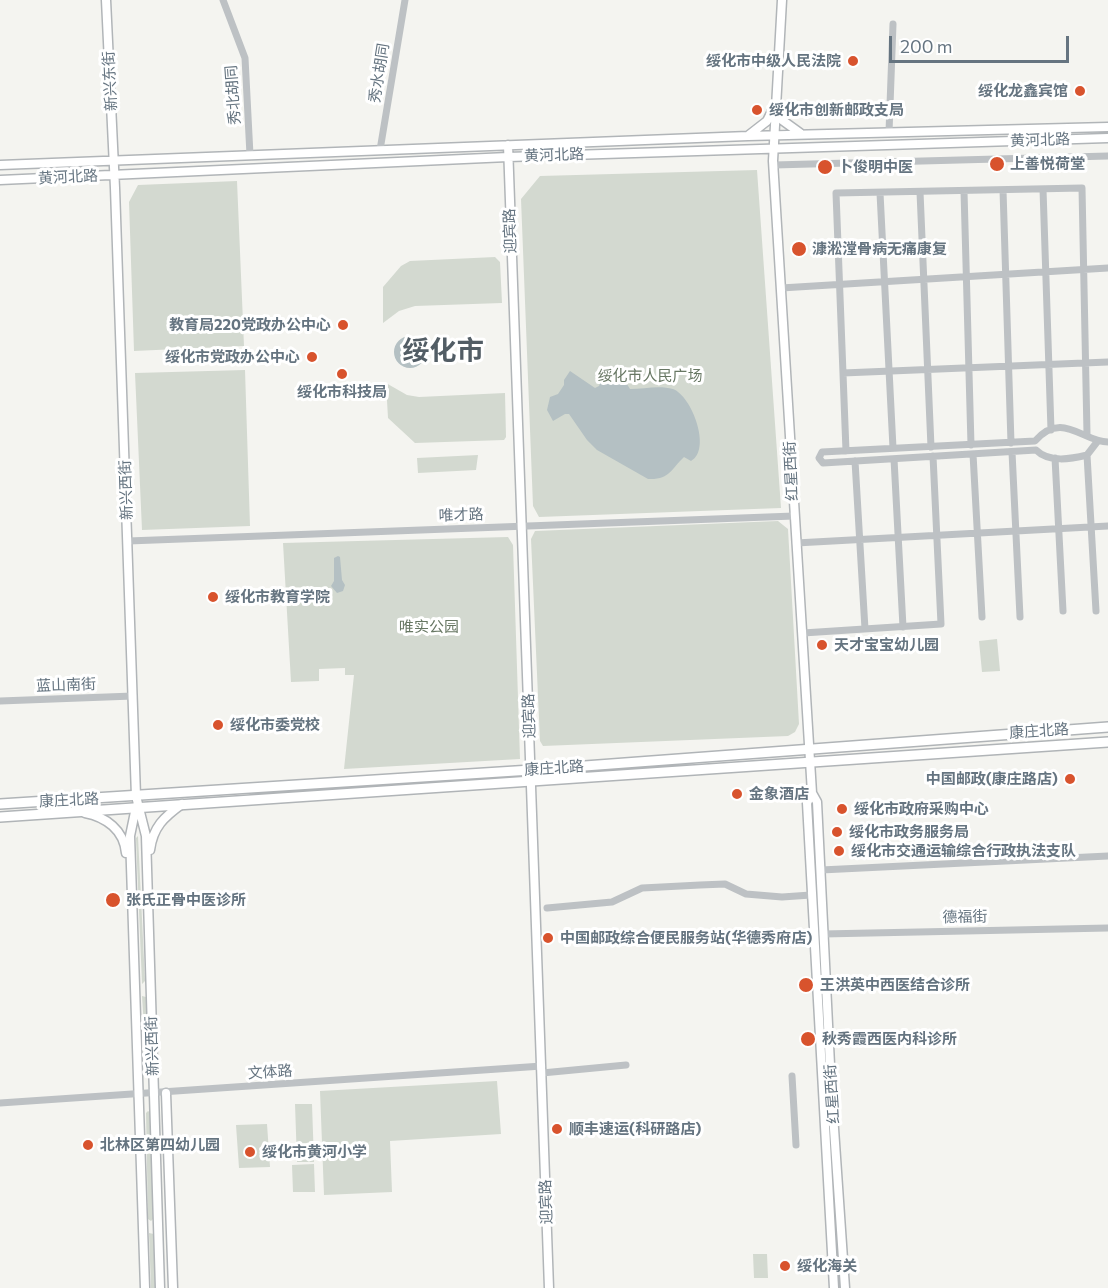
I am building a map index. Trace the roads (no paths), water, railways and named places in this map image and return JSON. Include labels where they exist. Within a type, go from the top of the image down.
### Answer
[{"type":"highway","name":"康庄北路","points":[[0,817],[532,774],[810,747],[1108,727]]},
{"type":"highway","name":"康庄北路","points":[[0,804],[810,761],[1108,742]]},
{"type":"main road","name":"新兴东街","points":[[106,0],[114,175]]},
{"type":"main road","name":"红星西街","points":[[782,0],[774,165],[812,793],[817,802],[821,870],[834,1288]]},
{"type":"main road","points":[[777,99],[782,120],[792,130],[808,135]]},
{"type":"main road","points":[[748,136],[767,121],[777,99]]},
{"type":"main road","name":"黄河北路","points":[[0,165],[748,136],[1108,127]]},
{"type":"main road","name":"黄河北路","points":[[0,180],[508,157],[1108,138]]},
{"type":"main road","name":"迎宾路","points":[[508,145],[549,1288]]},
{"type":"main road","name":"新兴西街","points":[[114,175],[135,796],[146,836],[160,1284]]},
{"type":"main road","name":"红星西街","points":[[812,793],[807,803],[811,895],[845,1288]]},
{"type":"main road","points":[[147,901],[152,836],[161,821],[185,802]]},
{"type":"main road","name":"新兴西街","points":[[136,806],[130,836],[145,1287]]},
{"type":"main road","points":[[79,811],[103,819],[121,836],[126,849],[128,886],[132,902]]},
{"type":"main road","points":[[814,934],[824,934]]},
{"type":"main road","points":[[135,990],[150,989]]},
{"type":"main road","points":[[160,1284],[173,1283],[166,1093]]},
{"type":"main road","points":[[831,1226],[841,1225]]},
{"type":"main road","points":[[144,1227],[158,1227]]},
{"type":"street","name":"秀北胡同","points":[[223,0],[245,58],[250,155]]},
{"type":"street","name":"秀水胡同","points":[[380,150],[405,0]]},
{"type":"street","points":[[889,132],[893,24]]},
{"type":"street","points":[[774,165],[1108,156]]},
{"type":"street","points":[[846,451],[836,193],[1082,188],[1087,434]]},
{"type":"street","points":[[1043,189],[1051,430]]},
{"type":"street","points":[[1003,190],[1011,442]]},
{"type":"street","points":[[964,191],[971,444]]},
{"type":"street","points":[[920,192],[931,447]]},
{"type":"street","points":[[880,193],[893,448]]},
{"type":"street","points":[[781,288],[1108,268]]},
{"type":"street","points":[[843,373],[1108,362]]},
{"type":"street","points":[[1087,455],[1055,458],[1042,456],[1036,450],[823,463],[819,458],[822,452],[1035,441],[1042,433],[1060,428],[1087,434],[1097,442],[1108,442]]},
{"type":"street","points":[[1096,611],[1087,455],[1097,442]]},
{"type":"street","points":[[1012,452],[1020,617]]},
{"type":"street","points":[[972,454],[982,617]]},
{"type":"street","points":[[803,633],[941,624],[933,456]]},
{"type":"street","points":[[1055,458],[1063,611]]},
{"type":"street","points":[[894,459],[903,627]]},
{"type":"street","points":[[855,461],[865,629]]},
{"type":"street","name":"唯才路","points":[[128,541],[794,516]]},
{"type":"street","points":[[796,543],[1108,526]]},
{"type":"street","name":"蓝山南街","points":[[0,701],[133,696]]},
{"type":"street","points":[[821,870],[1108,856]]},
{"type":"street","points":[[547,908],[612,902],[642,888],[700,885],[725,884],[746,894],[782,897],[811,895]]},
{"type":"street","name":"德福街","points":[[824,934],[1108,928]]},
{"type":"street","name":"文体路","points":[[0,1103],[626,1065]]},
{"type":"street","points":[[792,1076],[796,1145]]},
{"type":"place","name":"绥化市中级人民法院","points":[[853,61]]},
{"type":"place","name":"绥化龙鑫宾馆","points":[[1080,91]]},
{"type":"place","name":"绥化市创新邮政支局","points":[[757,110]]},
{"type":"place","name":"上善悦荷堂","points":[[997,164]]},
{"type":"place","name":"卜俊明中医","points":[[825,167]]},
{"type":"place","name":"漮淞漟骨病无痛康复","points":[[799,249]]},
{"type":"place","name":"教育局220党政办公中心","points":[[343,325]]},
{"type":"place","name":"绥化市党政办公中心","points":[[312,357]]},
{"type":"place","name":"绥化市科技局","points":[[342,374]]},
{"type":"place","name":"绥化市教育学院","points":[[213,597]]},
{"type":"place","name":"天才宝宝幼儿园","points":[[822,645]]},
{"type":"place","name":"绥化市委党校","points":[[218,725]]},
{"type":"place","name":"中国邮政(康庄路店)","points":[[1070,779]]},
{"type":"place","name":"金象酒店","points":[[737,794]]},
{"type":"place","name":"绥化市政府采购中心","points":[[842,809]]},
{"type":"place","name":"绥化市政务服务局","points":[[837,832]]},
{"type":"place","name":"绥化市交通运输综合行政执法支队","points":[[839,851]]},
{"type":"place","name":"张氏正骨中医诊所","points":[[113,900]]},
{"type":"place","name":"中国邮政综合便民服务站(华德秀府店)","points":[[548,938]]},
{"type":"place","name":"王洪英中西医结合诊所","points":[[806,985]]},
{"type":"place","name":"秋秀霞西医内科诊所","points":[[808,1039]]},
{"type":"place","name":"顺丰速运(科研路店)","points":[[557,1129]]},
{"type":"place","name":"北林区第四幼儿园","points":[[88,1145]]},
{"type":"place","name":"绥化市黄河小学","points":[[250,1152]]},
{"type":"place","name":"绥化海关","points":[[785,1266]]},
{"type":"district","name":"绥化市","points":[[443,351]]},
{"type":"park label","name":"绥化市人民广场","points":[[650,376]]},
{"type":"park label","name":"唯实公园","points":[[429,627]]}]
